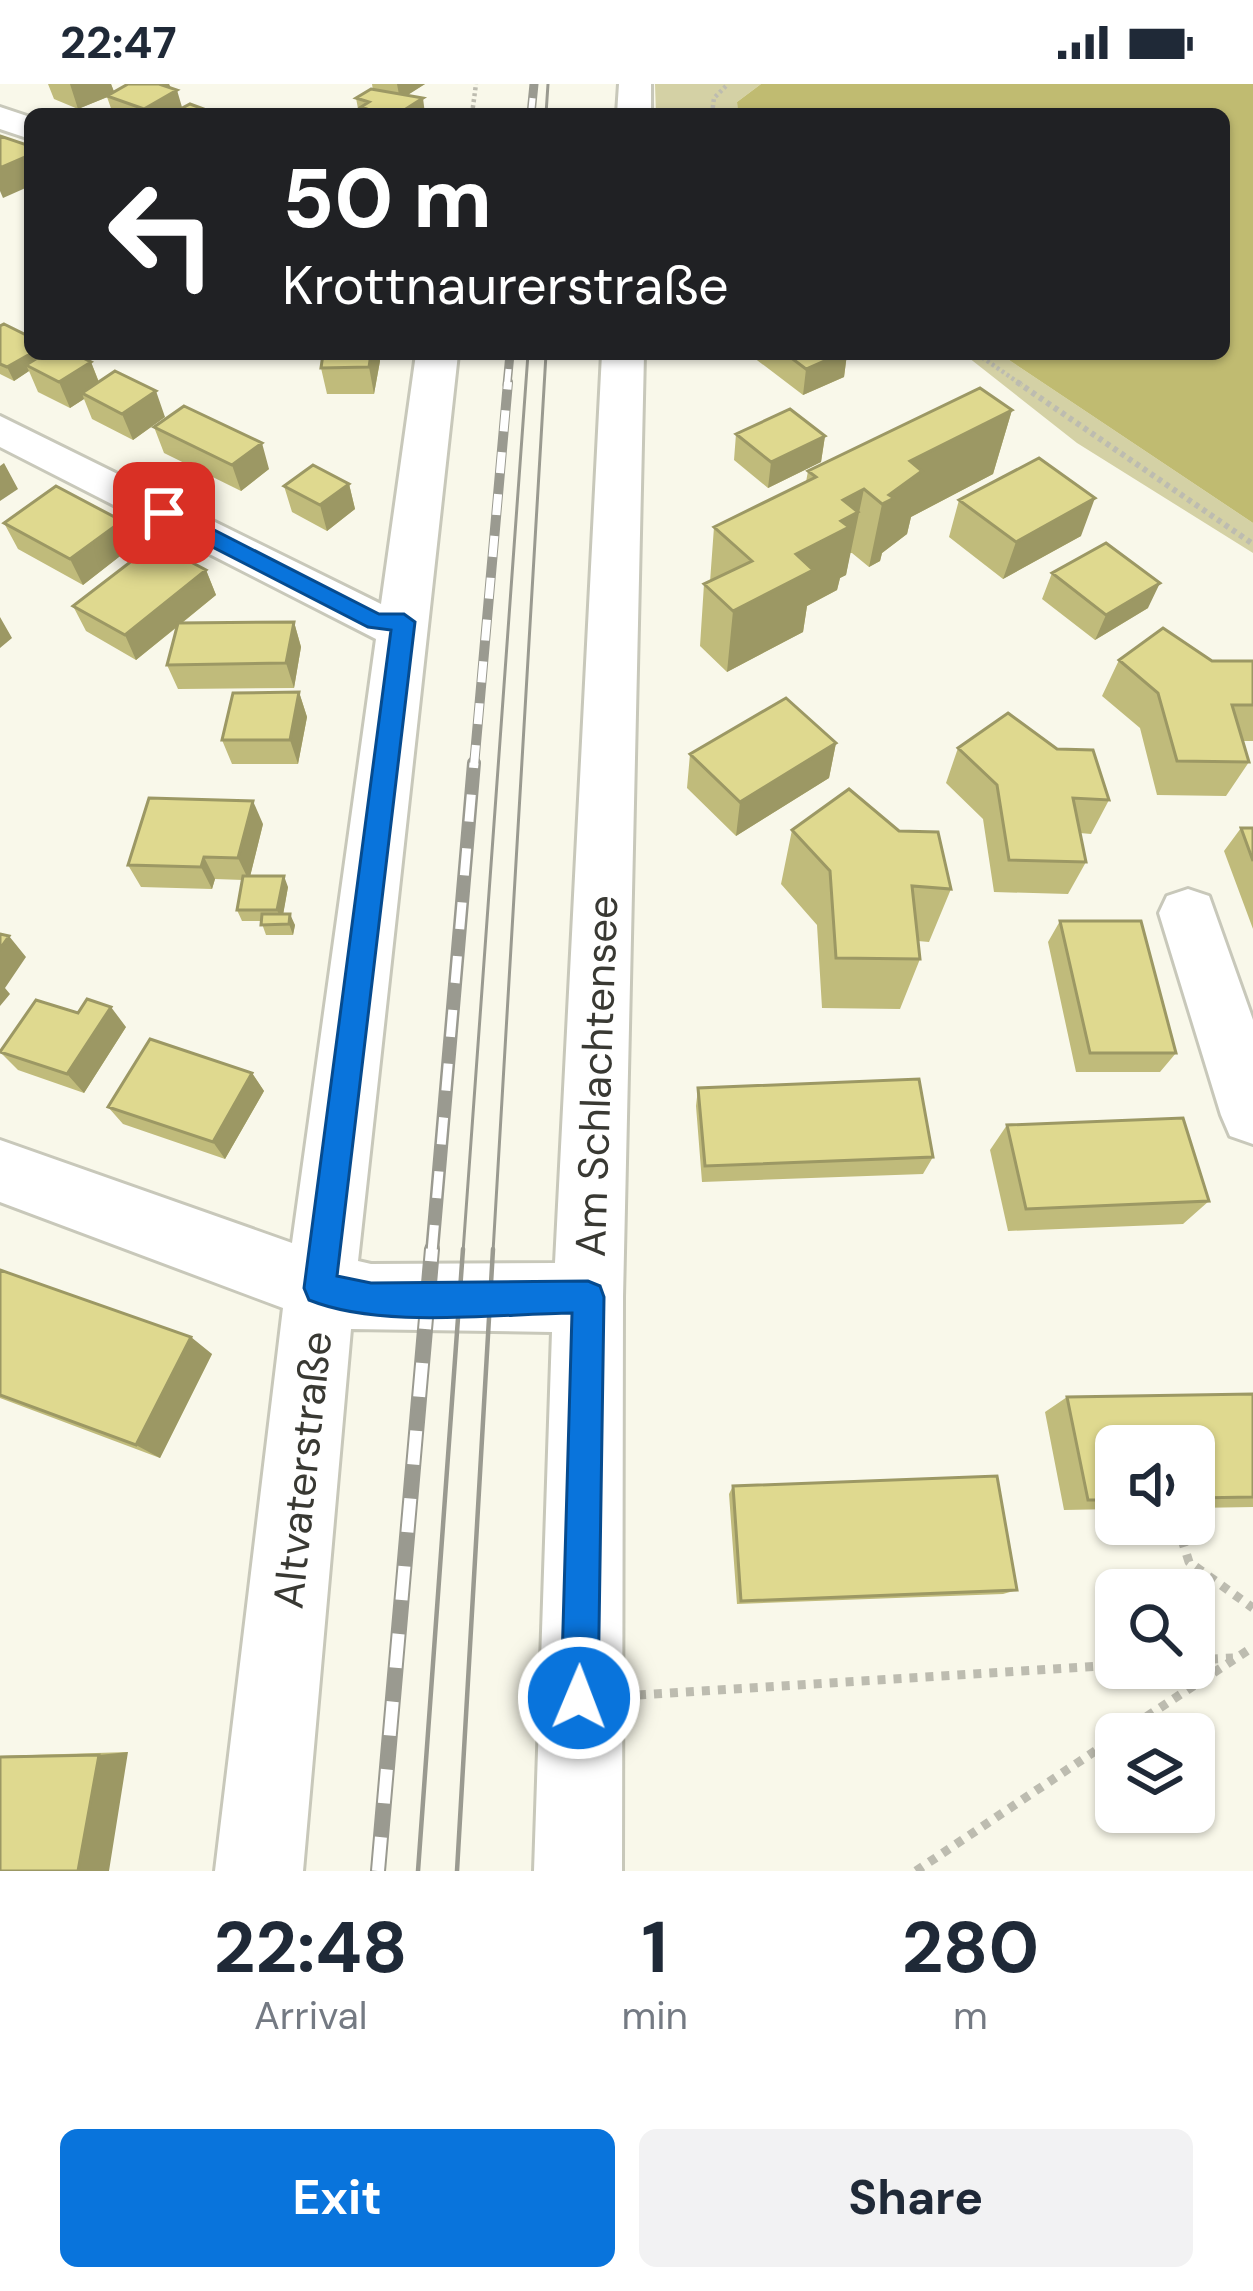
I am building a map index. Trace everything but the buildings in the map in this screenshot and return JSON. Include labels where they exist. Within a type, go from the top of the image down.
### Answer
[{"type":"street","name":"Altvaterstraße","points":[[259,1871],[320,1288],[436,360]]},
{"type":"street","name":"Am Schlachtensee","points":[[578,1871],[588,1297],[623,360]]},
{"type":"street","points":[[0,429],[376,622],[404,622]]},
{"type":"street","points":[[1188,913],[1253,1115]]},
{"type":"street","points":[[0,1171],[320,1288],[371,1299],[588,1297]]},
{"type":"path","points":[[986,360],[1253,544]]},
{"type":"path","points":[[1184,1545],[1189,1562],[1253,1608]]},
{"type":"path","points":[[1152,1713],[1253,1646]]},
{"type":"path","points":[[1215,1659],[1234,1658]]},
{"type":"path","points":[[579,1698],[1095,1666]]},
{"type":"path","points":[[916,1871],[1095,1751]]},
{"type":"shaded area","points":[[655,84],[761,84],[737,102],[738,108],[656,108]]},
{"type":"shaded area","points":[[761,84],[1253,84],[1253,523],[1009,360],[1230,360],[1230,108],[738,108],[737,102]]},
{"type":"shaded area","points":[[972,360],[1009,360],[1253,523],[1253,553],[1077,443]]},
{"type":"tram line","points":[[546,108],[548,84]]},
{"type":"tram line","points":[[463,1252],[528,360]]},
{"type":"tram line","points":[[493,1252],[546,360]]},
{"type":"tram line","points":[[418,1871],[463,1249]]},
{"type":"tram line","points":[[457,1871],[493,1249]]},
{"type":"railway","points":[[532,108],[534,84]]},
{"type":"railway","points":[[507,385],[509,360]]},
{"type":"railway","points":[[474,766],[508,382]]},
{"type":"railway","points":[[432,1252],[474,763]]},
{"type":"railway","points":[[378,1871],[432,1249]]},
{"type":"route","points":[[164,513],[376,622],[404,622],[320,1288],[371,1299],[588,1297],[579,1698]]}]
